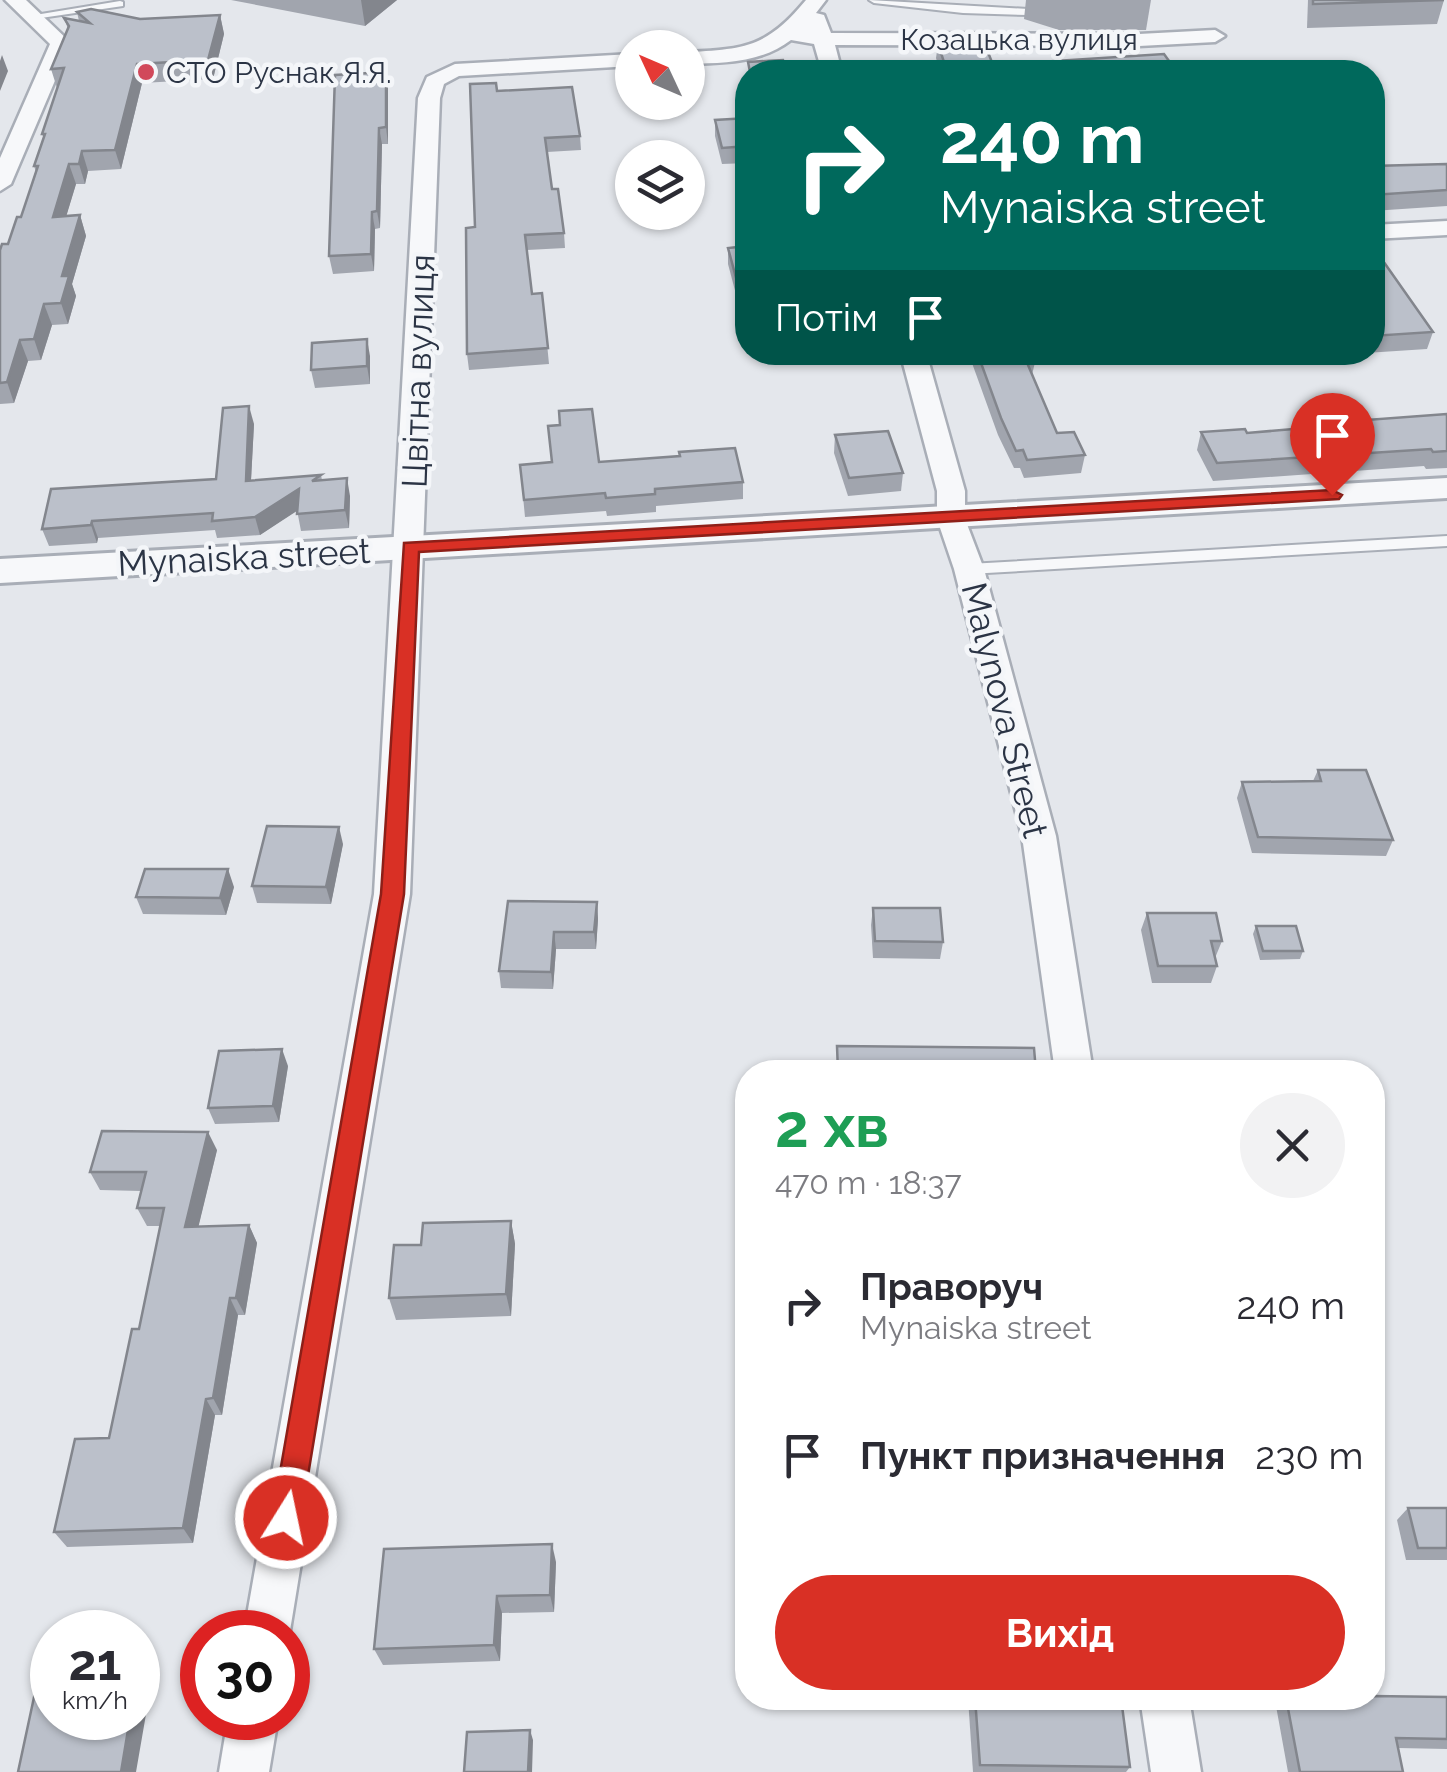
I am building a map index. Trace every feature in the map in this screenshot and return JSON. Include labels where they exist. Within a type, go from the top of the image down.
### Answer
[{"type":"street","points":[[0,184],[59,34],[16,0]]},
{"type":"street","points":[[705,57],[753,53],[790,34],[815,2]]},
{"type":"street","points":[[815,2],[828,60]]},
{"type":"street","name":"Козацька вулиця","points":[[790,34],[822,39],[1139,40],[1215,36]]},
{"type":"street","name":"Цвітна вулиця","points":[[272,1610],[392,894],[429,98],[434,81],[455,70],[615,61]]},
{"type":"street","points":[[1385,231],[1447,228]]},
{"type":"street","name":"Malynova Street","points":[[917,365],[951,492],[951,519],[969,568],[1039,836],[1072,1060]]},
{"type":"street","name":"Mynaiska street","points":[[0,570],[1447,488]]},
{"type":"street","points":[[1167,1710],[1176,1772]]},
{"type":"street","points":[[244,1772],[250,1740]]},
{"type":"lane","points":[[874,0],[963,10],[1028,12]]},
{"type":"lane","points":[[83,9],[95,20],[123,2]]},
{"type":"lane","points":[[34,16],[123,2]]},
{"type":"lane","points":[[969,568],[1447,540]]},
{"type":"building","points":[[1313,0],[1444,0],[1313,4]]},
{"type":"building","points":[[91,9],[140,19],[220,15],[208,60],[137,64],[115,150],[82,151],[79,164],[69,164],[53,217],[80,215],[62,276],[69,276],[61,303],[44,304],[34,339],[20,340],[7,382],[0,383],[0,250],[2,244],[8,244],[17,217],[21,217],[38,166],[34,166],[42,134],[64,68],[51,69],[69,26],[64,18],[90,23],[77,12]]},
{"type":"building","points":[[984,42],[991,60],[943,60],[938,44]]},
{"type":"building","points":[[1164,54],[1168,60],[1071,60]]},
{"type":"building","points":[[386,72],[386,127],[379,128],[377,211],[372,212],[371,254],[329,256],[335,75]]},
{"type":"building","points":[[496,83],[497,91],[572,87],[580,136],[545,138],[552,189],[558,189],[564,233],[525,235],[532,294],[542,293],[548,348],[467,354],[466,228],[475,227],[470,84]]},
{"type":"building","points":[[735,119],[735,147],[722,148],[715,120]]},
{"type":"building","points":[[1447,164],[1447,190],[1385,194],[1385,166]]},
{"type":"building","points":[[735,247],[735,274],[728,248]]},
{"type":"building","points":[[1385,264],[1433,332],[1385,335]]},
{"type":"building","points":[[367,339],[367,366],[311,370],[312,343]]},
{"type":"building","points":[[982,365],[1028,365],[1057,433],[1074,432],[1085,455],[1027,460],[1023,450],[1016,451]]},
{"type":"building","points":[[249,406],[246,481],[321,475],[312,481],[347,478],[345,510],[297,514],[299,489],[255,517],[212,521],[213,513],[92,521],[91,525],[42,529],[51,489],[216,479],[223,408]]},
{"type":"building","points":[[592,409],[599,462],[735,448],[743,482],[655,489],[655,494],[606,498],[605,493],[524,500],[520,465],[552,462],[548,426],[560,425],[559,411]]},
{"type":"building","points":[[1447,414],[1447,451],[1217,463],[1201,432],[1245,429],[1247,433]]},
{"type":"building","points":[[888,431],[903,473],[849,478],[835,435]]},
{"type":"building","points":[[1318,770],[1366,770],[1393,840],[1258,837],[1242,782],[1321,781]]},
{"type":"building","points":[[267,826],[339,827],[326,887],[252,886]]},
{"type":"building","points":[[145,869],[228,869],[220,898],[136,897]]},
{"type":"building","points":[[508,901],[597,902],[594,932],[554,932],[551,972],[499,971]]},
{"type":"building","points":[[873,908],[940,908],[943,942],[875,941]]},
{"type":"building","points":[[1147,913],[1216,913],[1222,941],[1211,941],[1217,966],[1158,966]]},
{"type":"building","points":[[1256,926],[1296,926],[1303,951],[1263,951]]},
{"type":"building","points":[[837,1046],[1034,1048],[1035,1060],[838,1060]]},
{"type":"building","points":[[282,1049],[273,1106],[208,1108],[219,1051]]},
{"type":"building","points":[[102,1131],[208,1132],[185,1227],[249,1225],[236,1298],[230,1298],[213,1398],[206,1399],[183,1528],[54,1532],[75,1439],[109,1438],[132,1329],[139,1329],[164,1208],[137,1208],[146,1172],[90,1172]]},
{"type":"building","points":[[511,1221],[506,1294],[389,1298],[394,1245],[421,1245],[423,1223]]},
{"type":"building","points":[[1408,1508],[1447,1508],[1447,1548],[1418,1548]]},
{"type":"building","points":[[552,1544],[550,1595],[497,1596],[494,1645],[374,1649],[384,1549]]},
{"type":"building","points":[[1385,1696],[1447,1697],[1447,1739],[1396,1738],[1403,1772],[1300,1772],[1288,1710],[1385,1710]]},
{"type":"building","points":[[976,1710],[1123,1710],[1130,1767],[980,1765]]},
{"type":"building","points":[[30,1716],[30,1740],[126,1740],[121,1772],[18,1772]]},
{"type":"building","points":[[530,1730],[528,1772],[464,1772],[467,1732]]},
{"type":"place","name":"СТО Руснак Я.Я.","points":[[146,72]]},
{"type":"route","points":[[286,1518],[392,894],[410,547],[1332,495]]}]
